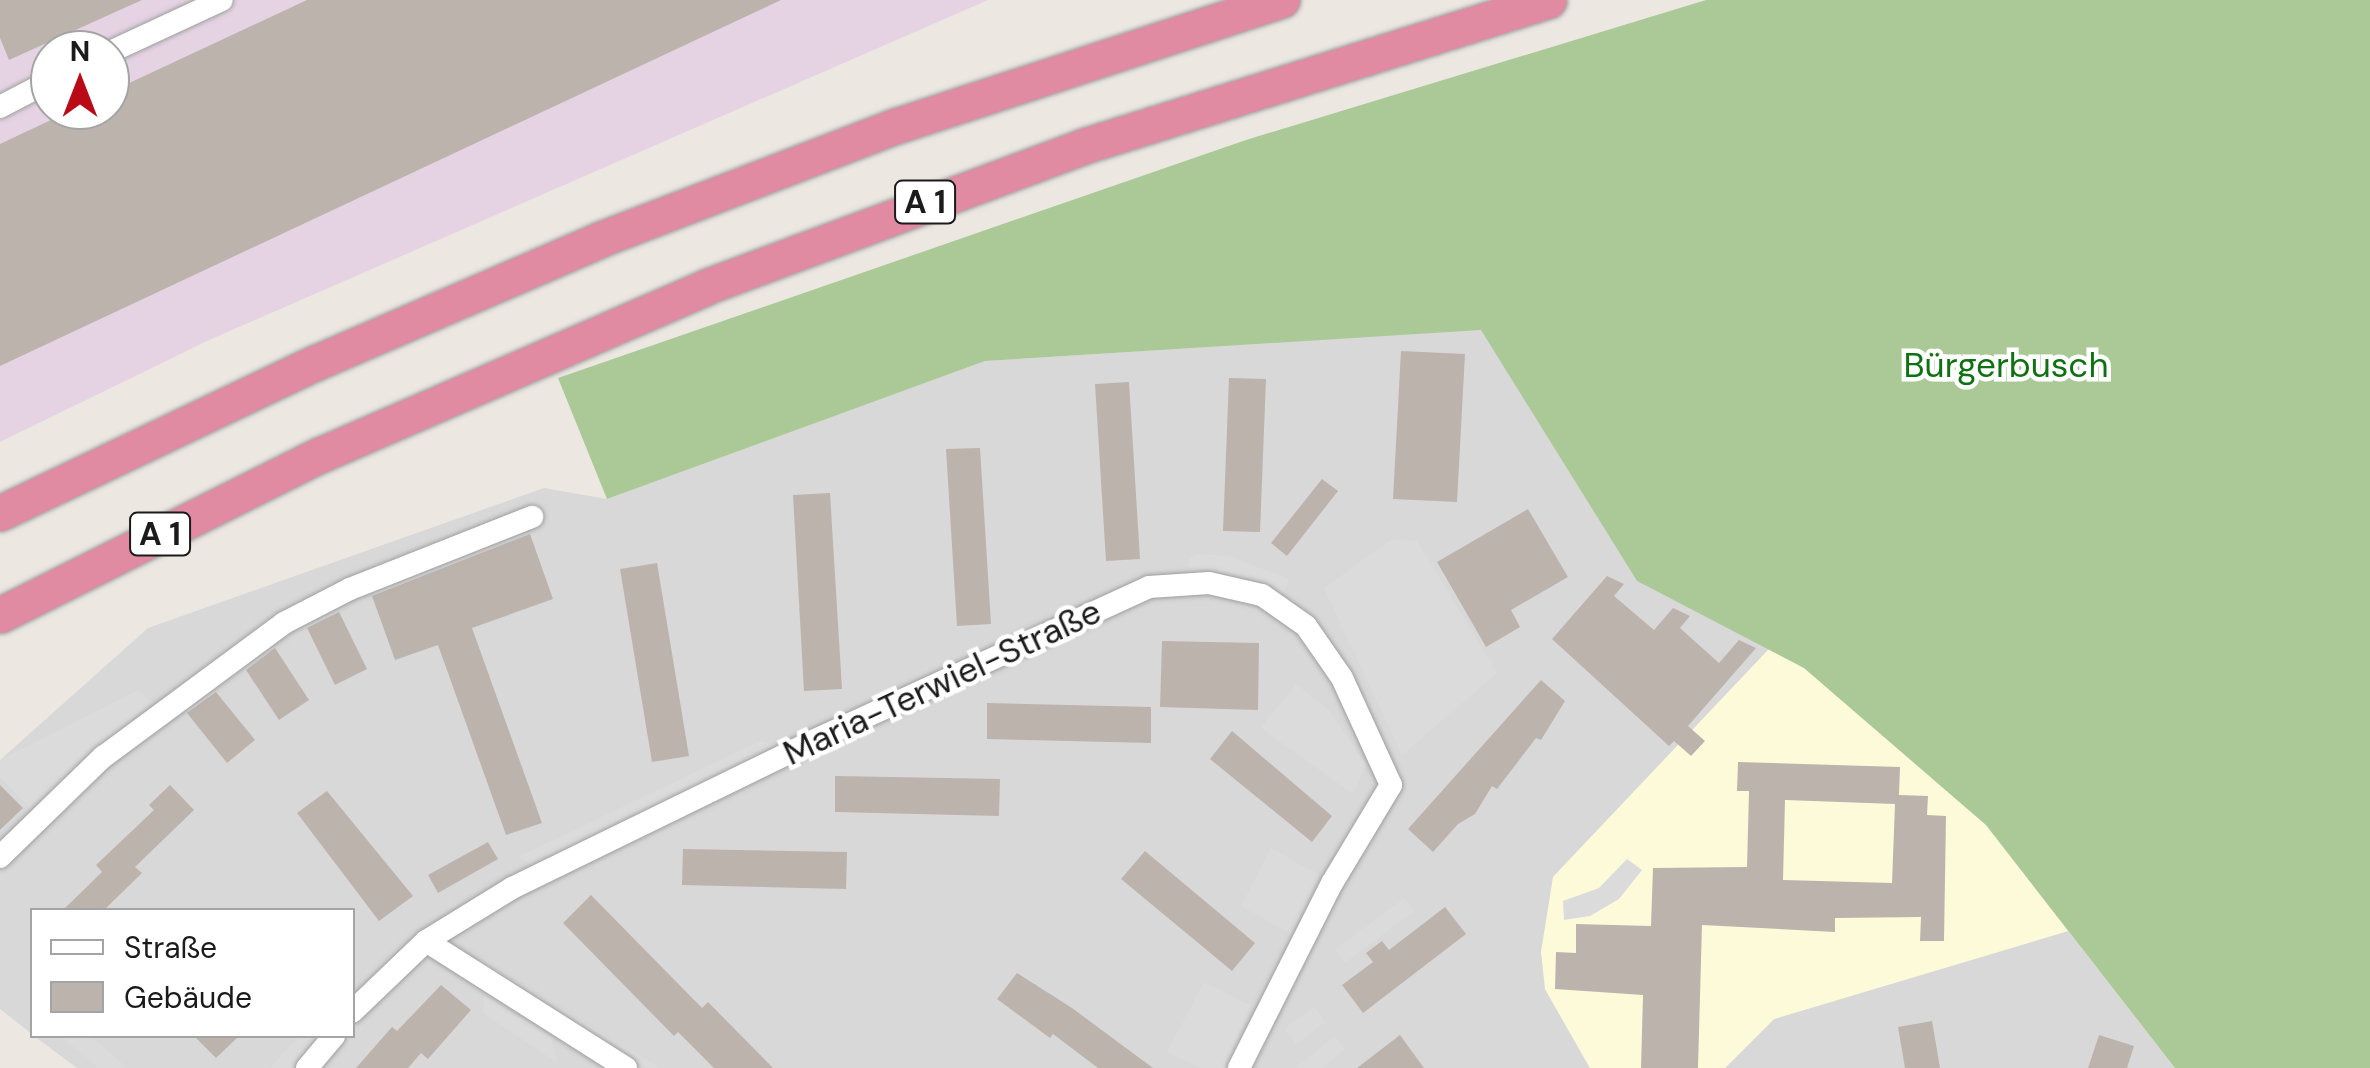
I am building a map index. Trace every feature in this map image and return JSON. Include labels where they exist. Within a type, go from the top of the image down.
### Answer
[{"type":"highway","name":"A 1","points":[[0,513],[314,362],[616,233],[914,120],[1282,0]]},
{"type":"highway","name":"A 1","points":[[0,615],[320,456],[708,286],[1084,146],[1550,0]]},
{"type":"street","points":[[130,43],[222,0]]},
{"type":"street","points":[[0,107],[30,91]]},
{"type":"street","points":[[0,857],[103,756],[284,622],[350,589],[532,517]]},
{"type":"street","name":"Maria-Terwiel-Straße","points":[[355,1009],[426,941],[512,888],[801,746],[1066,624],[1162,585],[1210,583],[1243,589],[1287,609],[1323,647],[1342,678],[1391,786],[1332,882],[1239,1068]]},
{"type":"street","points":[[426,941],[626,1068]]},
{"type":"street","points":[[307,1068],[332,1038]]},
{"type":"shaded area","points":[[0,0],[988,0],[207,341],[0,442]]},
{"type":"shaded area","points":[[1481,329],[1637,581],[1769,649],[1553,877],[1545,989],[1590,1068],[77,1068],[37,1038],[355,1038],[355,908],[30,908],[30,1032],[0,1009],[0,760],[148,628],[544,488],[607,499],[985,361]]},
{"type":"shaded area","points":[[1392,539],[1417,541],[1497,673],[1402,755],[1324,588]]},
{"type":"shaded area","points":[[1197,554],[1229,556],[1289,579],[1282,597],[1219,574],[1190,573],[1189,559]]},
{"type":"shaded area","points":[[1769,649],[1804,668],[1986,825],[2068,931],[1774,1019],[1725,1068],[1590,1068],[1545,989],[1541,952],[1553,877]]},
{"type":"shaded area","points":[[1296,684],[1329,710],[1366,764],[1353,794],[1261,728]]},
{"type":"shaded area","points":[[138,690],[152,703],[35,814],[0,777],[0,760]]},
{"type":"shaded area","points":[[760,741],[788,749],[538,868],[518,857]]},
{"type":"shaded area","points":[[1271,848],[1319,875],[1291,934],[1241,906]]},
{"type":"shaded area","points":[[1627,859],[1642,870],[1619,899],[1590,916],[1564,920],[1563,901],[1599,888]]},
{"type":"shaded area","points":[[1404,898],[1414,911],[1345,963],[1335,950]]},
{"type":"shaded area","points":[[2068,931],[2175,1068],[1725,1068],[1774,1019]]},
{"type":"shaded area","points":[[479,959],[660,1068],[646,1068],[473,964]]},
{"type":"shaded area","points":[[1204,982],[1251,1006],[1224,1068],[1200,1068],[1167,1052]]},
{"type":"shaded area","points":[[484,996],[551,1036],[557,1062],[483,1013]]},
{"type":"shaded area","points":[[1314,1007],[1325,1022],[1296,1044],[1284,1029]]},
{"type":"shaded area","points":[[1335,1036],[1345,1049],[1322,1068],[1295,1068]]},
{"type":"shaded area","points":[[63,1038],[93,1038],[127,1068],[98,1068]]},
{"type":"shaded area","points":[[297,1038],[323,1038],[296,1068],[270,1068]]},
{"type":"green space","name":"Bürgerbusch","points":[[1706,0],[2370,0],[2370,1068],[2175,1068],[1986,825],[1804,668],[1637,581],[1481,330],[985,361],[607,499],[558,378],[1246,140]]},
{"type":"building","points":[[0,0],[142,0],[76,30],[30,30],[30,51],[9,60],[0,38]]},
{"type":"building","points":[[307,0],[781,0],[0,366],[0,144],[30,130],[130,130],[130,83]]},
{"type":"building","points":[[1401,351],[1465,354],[1457,502],[1393,499]]},
{"type":"building","points":[[1229,378],[1266,379],[1260,532],[1223,531]]},
{"type":"building","points":[[1129,382],[1140,559],[1106,561],[1095,384]]},
{"type":"building","points":[[980,448],[991,624],[957,626],[946,449]]},
{"type":"building","points":[[1322,479],[1338,491],[1287,556],[1271,543]]},
{"type":"building","points":[[830,493],[842,689],[804,691],[793,495]]},
{"type":"building","points":[[1528,509],[1568,577],[1511,610],[1520,627],[1486,647],[1437,562]]},
{"type":"building","points":[[530,534],[553,599],[472,628],[542,823],[506,835],[438,645],[395,660],[372,596]]},
{"type":"building","points":[[657,563],[689,756],[652,762],[620,569]]},
{"type":"building","points":[[1607,576],[1624,584],[1614,596],[1654,630],[1673,608],[1690,616],[1680,628],[1719,663],[1739,640],[1756,648],[1688,726],[1705,741],[1691,756],[1674,741],[1669,746],[1552,639]]},
{"type":"building","points":[[339,612],[367,669],[335,685],[307,628]]},
{"type":"building","points":[[1162,641],[1259,643],[1258,710],[1160,707]]},
{"type":"building","points":[[275,648],[309,700],[279,720],[246,670]]},
{"type":"building","points":[[1541,680],[1565,701],[1541,740],[1536,738],[1497,789],[1492,786],[1475,814],[1458,824],[1433,852],[1408,829]]},
{"type":"building","points":[[216,692],[255,740],[227,763],[187,713]]},
{"type":"building","points":[[987,703],[1151,707],[1151,743],[987,739]]},
{"type":"building","points":[[1232,731],[1332,816],[1312,842],[1210,759]]},
{"type":"building","points":[[1738,762],[1900,767],[1899,795],[1928,796],[1927,815],[1946,816],[1944,941],[1920,941],[1921,917],[1835,918],[1835,932],[1702,925],[1698,1068],[1641,1068],[1643,995],[1555,989],[1556,952],[1576,953],[1576,924],[1651,926],[1653,868],[1747,867],[1749,791],[1737,791]],"holes":[[[1785,800],[1895,804],[1892,883],[1783,880]]]},
{"type":"building","points":[[835,776],[1000,779],[999,816],[835,812]]},
{"type":"building","points":[[0,785],[23,808],[0,830]]},
{"type":"building","points":[[170,785],[194,810],[135,867],[142,873],[106,908],[65,908],[102,872],[96,865],[154,810],[149,805]]},
{"type":"building","points":[[327,791],[413,896],[379,921],[297,813]]},
{"type":"building","points":[[488,842],[498,859],[438,893],[428,875]]},
{"type":"building","points":[[683,849],[847,852],[846,889],[682,885]]},
{"type":"building","points":[[1145,851],[1255,943],[1232,971],[1121,879]]},
{"type":"building","points":[[591,895],[702,1008],[708,1002],[773,1068],[714,1068],[678,1032],[674,1036],[563,923]]},
{"type":"building","points":[[1445,907],[1466,934],[1363,1013],[1342,985],[1373,962],[1366,953],[1382,941],[1389,950]]},
{"type":"building","points":[[1017,973],[1153,1068],[1098,1068],[1053,1034],[1050,1038],[997,999]]},
{"type":"building","points":[[441,985],[471,1010],[428,1059],[421,1053],[408,1068],[356,1068],[392,1027],[397,1031]]},
{"type":"building","points":[[1932,1021],[1940,1068],[1905,1068],[1898,1027]]},
{"type":"building","points":[[1400,1035],[1424,1068],[1357,1068]]},
{"type":"building","points":[[2099,1035],[2134,1046],[2127,1068],[2088,1068]]},
{"type":"building","points":[[196,1038],[237,1038],[216,1058]]}]
